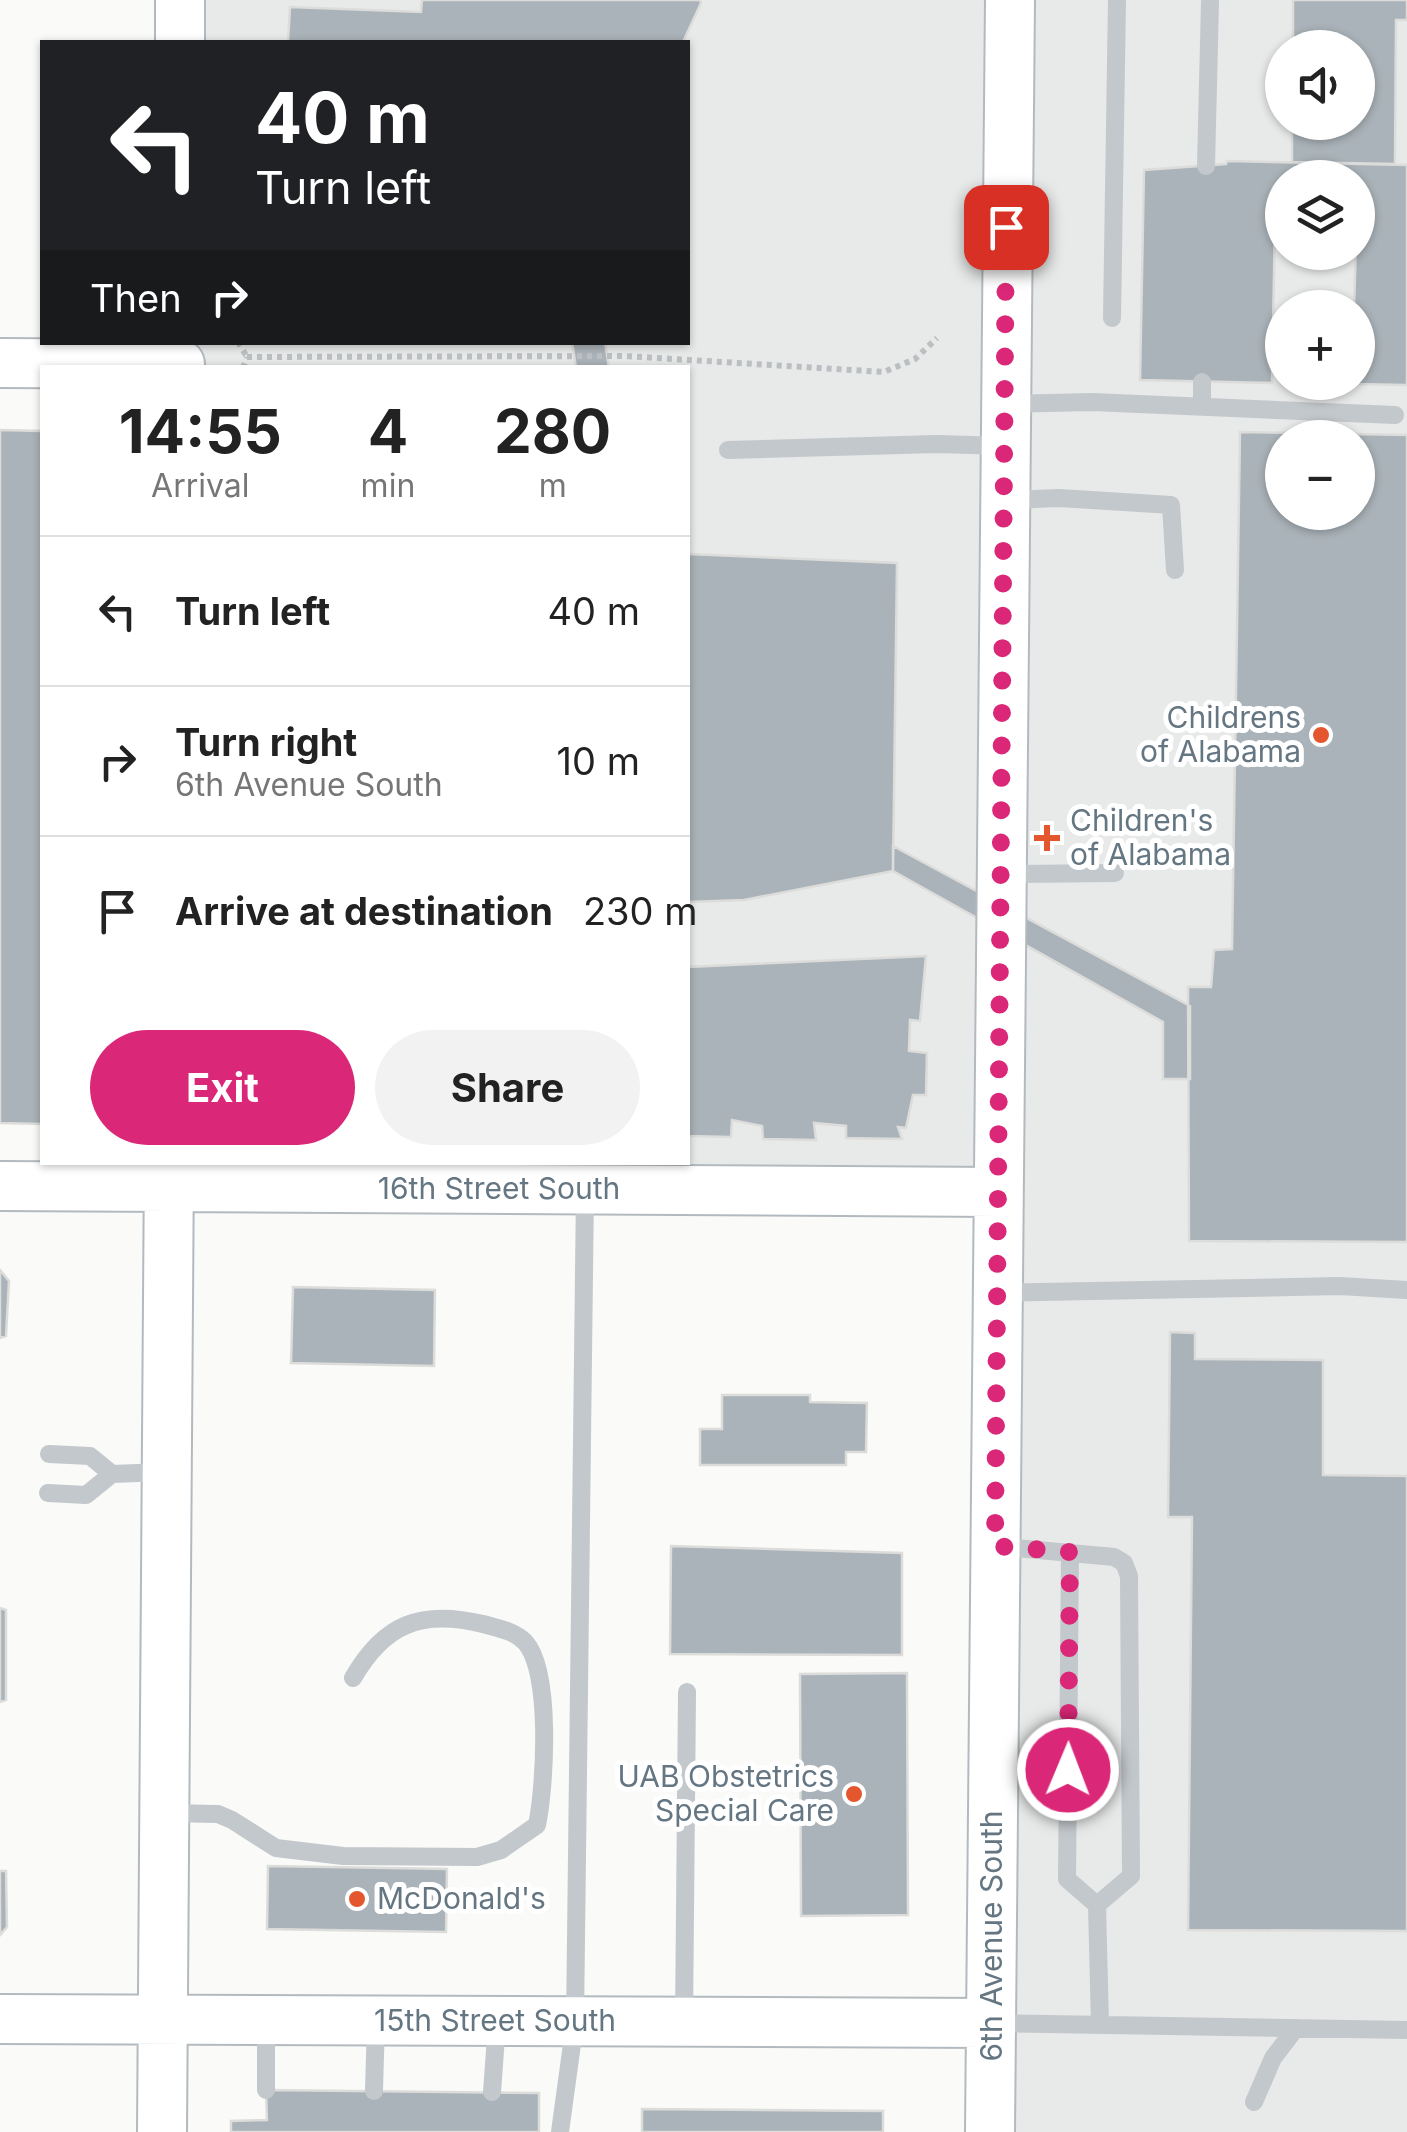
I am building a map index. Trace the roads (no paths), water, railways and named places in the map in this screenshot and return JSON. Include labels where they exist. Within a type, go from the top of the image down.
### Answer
[{"type":"street","points":[[180,0],[180,40]]},
{"type":"street","name":"6th Avenue South","points":[[990,2132],[1010,0]]},
{"type":"street","points":[[0,363],[180,358]]},
{"type":"street","points":[[162,2132],[169,1175]]},
{"type":"street","name":"16th Street South","points":[[0,1186],[169,1175],[585,1190],[998,1192]]},
{"type":"street","name":"15th Street South","points":[[0,2019],[991,2023]]},
{"type":"lane","points":[[1112,318],[1117,0]]},
{"type":"lane","points":[[1206,166],[1210,2]]},
{"type":"lane","points":[[1202,382],[1202,406]]},
{"type":"lane","points":[[728,450],[937,444],[1092,402],[1395,415]]},
{"type":"lane","points":[[1004,500],[1059,498],[1171,506],[1175,570]]},
{"type":"lane","points":[[1000,874],[1115,873]]},
{"type":"lane","points":[[560,2132],[575,2022],[585,1190]]},
{"type":"lane","points":[[997,1292],[1340,1286],[1407,1290]]},
{"type":"lane","points":[[49,1454],[90,1456],[112,1474]]},
{"type":"lane","points":[[48,1493],[86,1495],[112,1474],[166,1472]]},
{"type":"lane","points":[[995,1546],[1114,1557],[1124,1563],[1130,1576],[1131,1876],[1097,1905]]},
{"type":"lane","points":[[1070,1552],[1067,1879],[1097,1905],[1100,2025]]},
{"type":"lane","points":[[164,1813],[218,1814],[276,1848],[343,1856],[477,1857],[501,1850],[536,1825],[542,1801],[542,1701],[538,1666],[525,1642],[508,1631],[477,1623],[442,1619],[413,1622],[391,1632],[369,1650],[353,1678]]},
{"type":"lane","points":[[684,2022],[687,1692]]},
{"type":"lane","points":[[266,2020],[266,2090]]},
{"type":"lane","points":[[374,2091],[376,2020]]},
{"type":"lane","points":[[492,2092],[497,2022]]},
{"type":"lane","points":[[991,2023],[1407,2030]]},
{"type":"lane","points":[[1254,2102],[1274,2058],[1296,2028]]},
{"type":"place","name":"Childrens of Alabama","points":[[1321,735]]},
{"type":"place","name":"Children's of Alabama","points":[[1047,838]]},
{"type":"place","name":"UAB Obstetrics Special Care","points":[[854,1794]]},
{"type":"place","name":"McDonald's","points":[[357,1899]]}]
